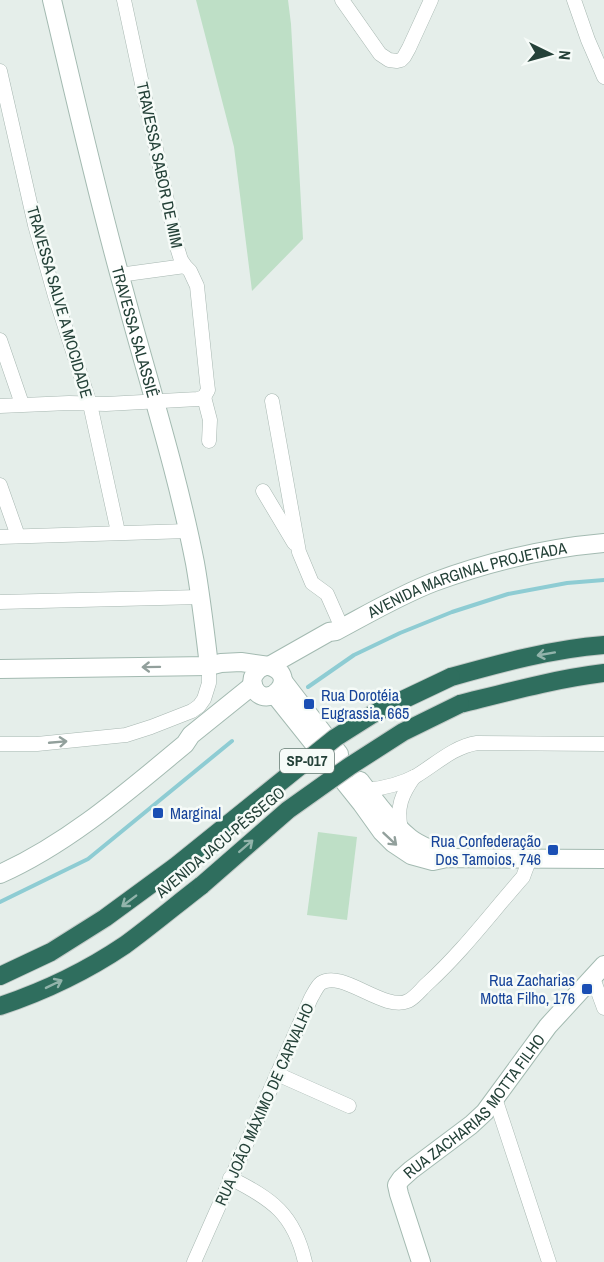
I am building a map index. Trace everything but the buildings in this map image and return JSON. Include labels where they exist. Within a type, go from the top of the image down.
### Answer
[{"type":"highway","name":"AVENIDA JACU-PÊSSEGO","points":[[0,976],[51,952],[105,918],[176,866],[335,738],[373,714],[451,677],[527,657],[604,645]]},
{"type":"highway","name":"AVENIDA JACU-PÊSSEGO","points":[[0,1006],[27,997],[78,973],[124,946],[202,885],[288,810],[403,732],[460,704],[531,686],[604,673]]},
{"type":"main road","name":"TRAVESSA SALASSIÊ","points":[[52,0],[119,275],[188,531],[209,666]]},
{"type":"main road","name":"AVENIDA MARGINAL PROJETADA","points":[[0,874],[59,842],[100,813],[185,744],[195,742],[267,680],[329,632],[339,630],[433,582],[479,567],[543,551],[604,543]]},
{"type":"main road","points":[[0,669],[209,666],[241,662],[267,680],[400,829],[423,847],[447,858]]},
{"type":"main road","points":[[267,680],[382,832],[411,855],[433,861],[447,858],[604,859]]},
{"type":"main road","name":"RUA ZACHARIAS MOTTA FILHO","points":[[421,1262],[397,1185],[411,1170],[485,1112],[548,1026],[600,972]]},
{"type":"street","name":"TRAVESSA SABOR DE MIM","points":[[124,0],[177,247],[197,286],[207,382],[204,397],[210,420],[209,441]]},
{"type":"street","points":[[342,0],[380,54],[389,60],[401,60],[431,0]]},
{"type":"street","points":[[574,0],[604,77]]},
{"type":"street","name":"TRAVESSA SALVE A MOCIDADE","points":[[0,71],[35,225],[90,404],[118,532]]},
{"type":"street","points":[[119,275],[185,266]]},
{"type":"street","points":[[0,340],[22,404]]},
{"type":"street","points":[[0,406],[155,402],[204,397]]},
{"type":"street","points":[[272,401],[300,552]]},
{"type":"street","points":[[0,485],[18,536]]},
{"type":"street","points":[[263,491],[300,552],[312,583],[327,594],[339,630]]},
{"type":"street","points":[[0,537],[188,531]]},
{"type":"street","points":[[0,602],[200,597]]},
{"type":"street","points":[[0,744],[37,744],[126,735],[151,727],[199,706],[209,683],[209,666]]},
{"type":"street","points":[[367,790],[386,788],[414,777],[457,748],[466,745],[477,743],[604,744]]},
{"type":"street","points":[[400,829],[399,809],[404,791],[414,777]]},
{"type":"street","name":"RUA JOÃO MÁXIMO DE CARVALHO","points":[[194,1262],[316,988],[322,982],[330,980],[348,984],[391,1002],[407,1001],[441,971],[523,877],[530,858]]},
{"type":"street","points":[[600,972],[604,1008]]},
{"type":"street","points":[[277,1074],[349,1106]]},
{"type":"street","points":[[495,1098],[549,1262]]},
{"type":"street","points":[[230,1178],[258,1192],[279,1209],[289,1222],[301,1246],[305,1262]]},
{"type":"green space","points":[[196,0],[288,0],[303,239],[252,291],[234,147]]},
{"type":"green space","points":[[318,832],[357,837],[347,920],[307,915]]},
{"type":"waterway","points":[[308,687],[354,655],[452,612],[508,594],[567,583],[604,580]]},
{"type":"waterway","points":[[0,902],[88,859],[232,741]]},
{"type":"place","name":"Rua Dorotéia Eugrassia, 665","points":[[309,704]]},
{"type":"place","name":"Marginal","points":[[158,813]]},
{"type":"place","name":"Rua Confederação Dos Tamoios, 746","points":[[553,850]]},
{"type":"place","name":"Rua Zacharias Motta Filho, 176","points":[[587,989]]}]
